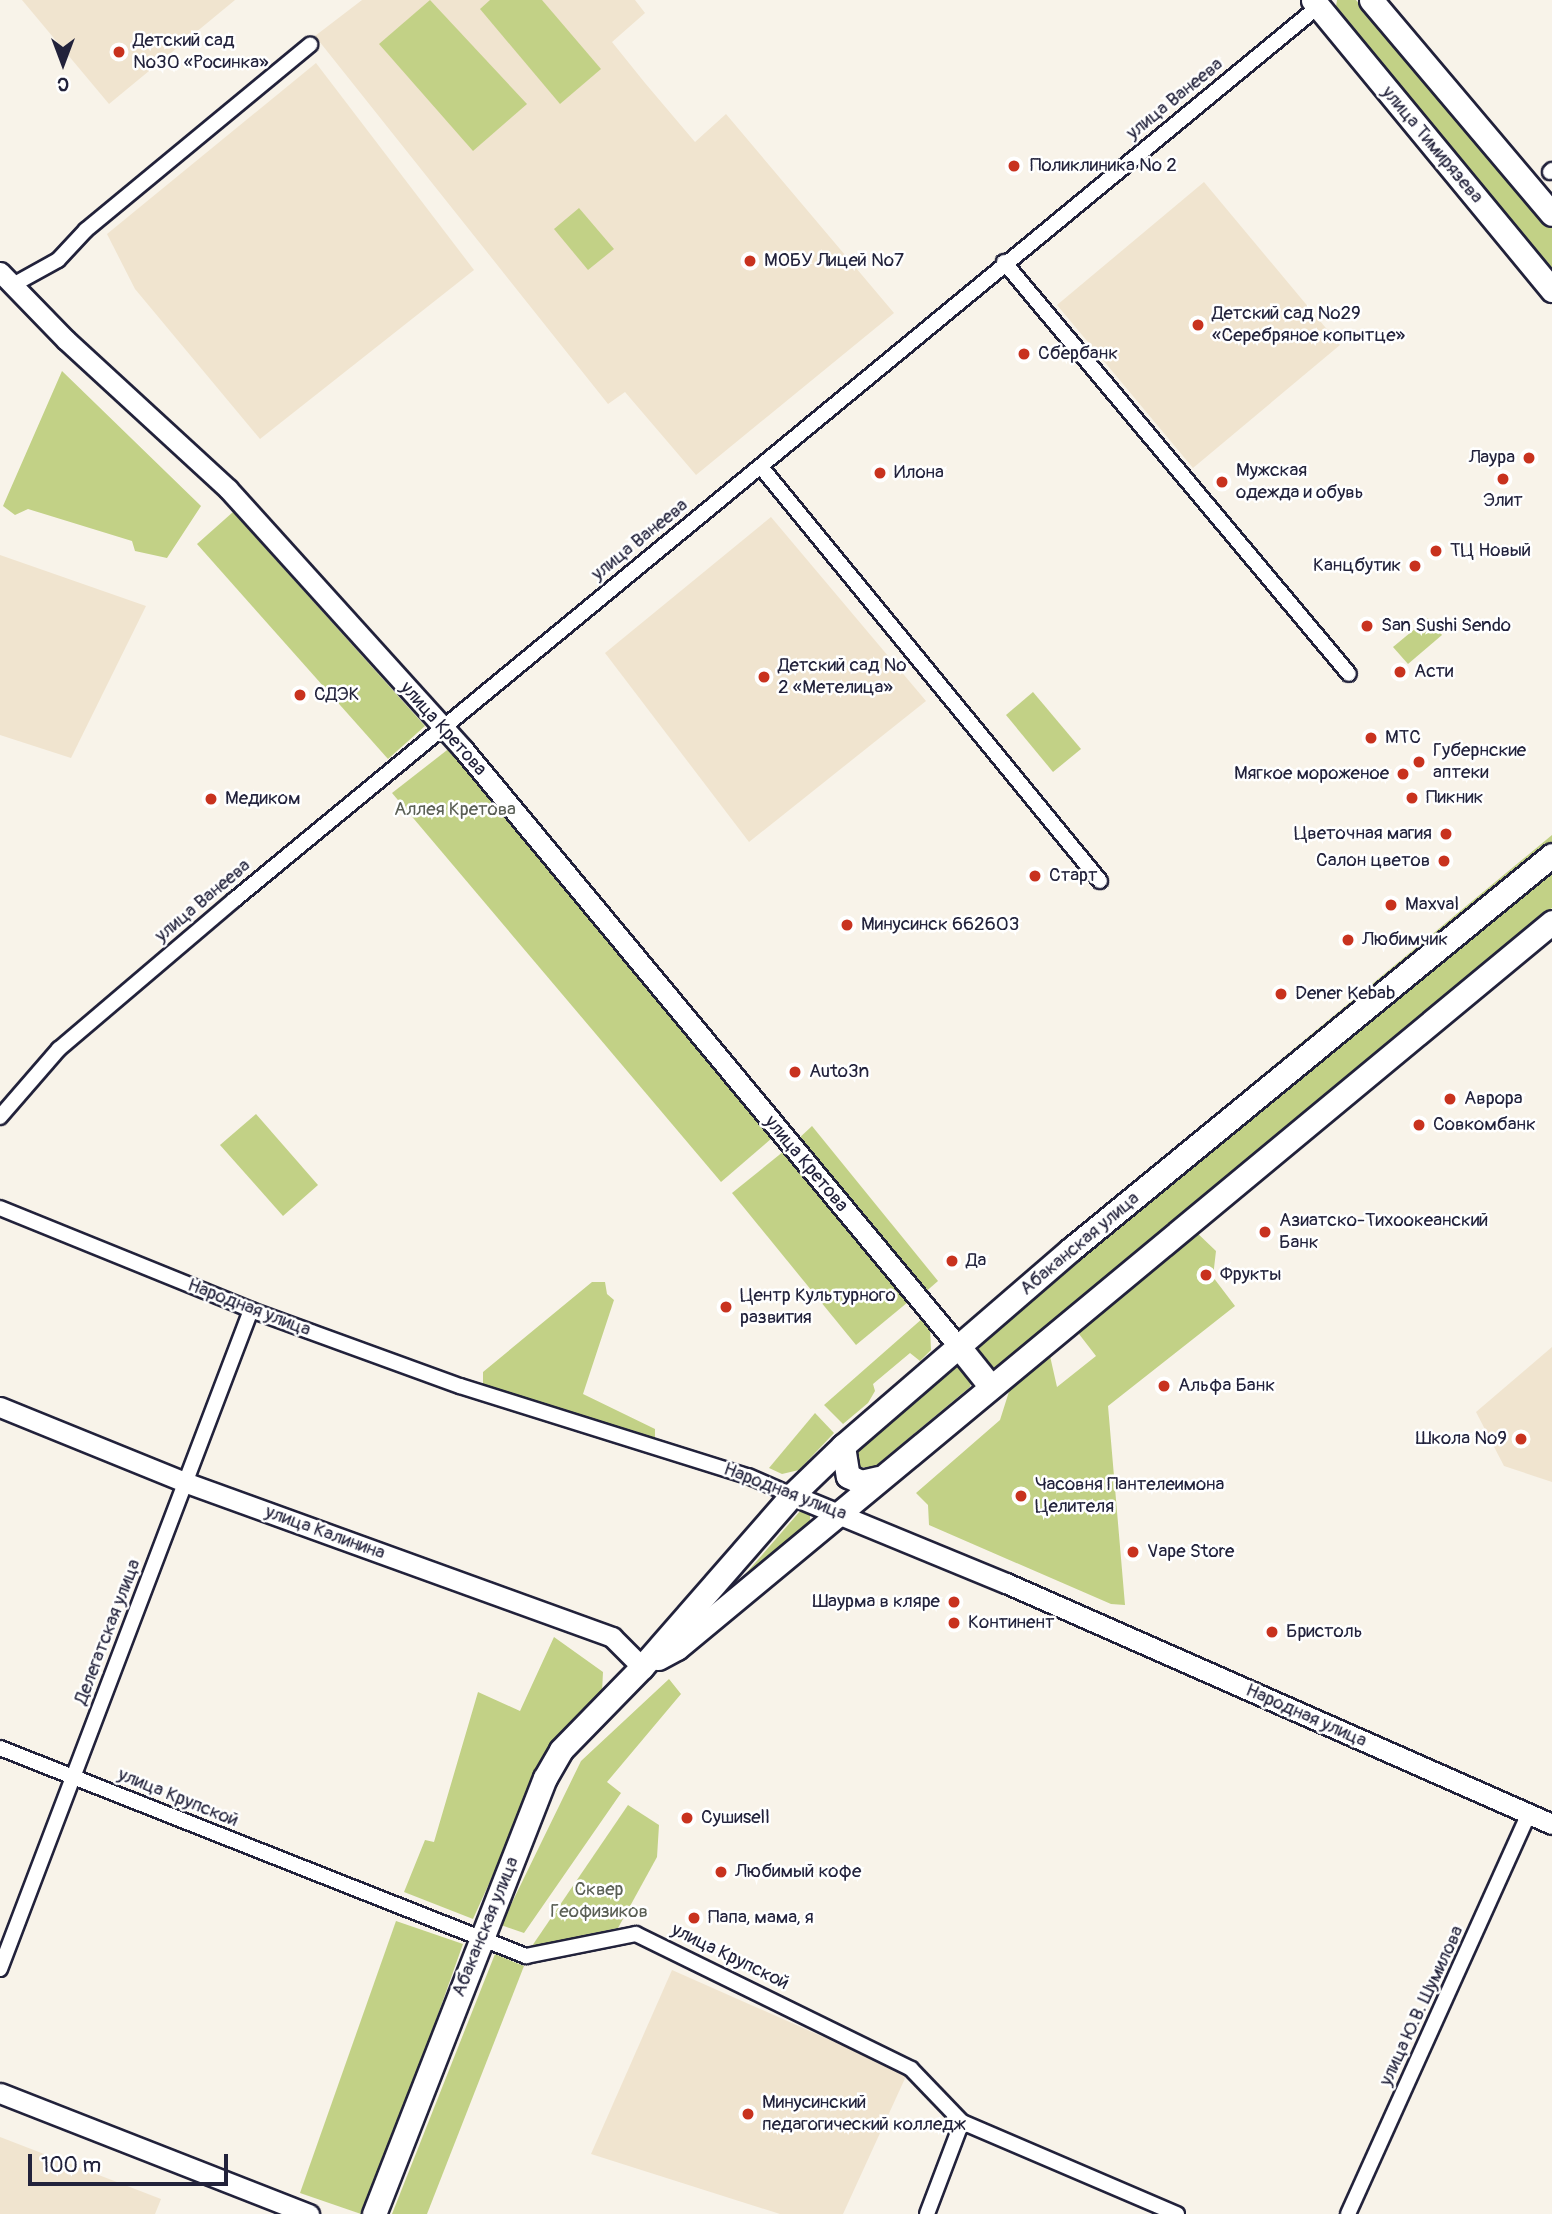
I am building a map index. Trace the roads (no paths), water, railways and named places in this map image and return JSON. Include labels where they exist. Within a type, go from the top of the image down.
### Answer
[{"type":"main road","points":[[1371,0],[1552,214]]},
{"type":"main road","name":"улица Тимирязева","points":[[1319,2],[1552,290]]},
{"type":"main road","name":"Абаканская улица","points":[[374,2214],[545,1779],[561,1750],[642,1667],[792,1495],[843,1446],[1552,855]]},
{"type":"main road","name":"Абаканская улица","points":[[642,1667],[677,1648],[1552,922]]},
{"type":"main road","points":[[959,1347],[990,1387]]},
{"type":"main road","points":[[843,1446],[848,1476],[861,1482],[879,1478]]},
{"type":"street","name":"улица Ванеева","points":[[0,1117],[59,1049],[442,728],[761,467],[1319,2]]},
{"type":"street","points":[[6,279],[58,260],[86,230],[310,45]]},
{"type":"street","points":[[1004,262],[1349,674]]},
{"type":"street","name":"улица Кретова","points":[[6,279],[228,489],[442,728],[959,1347]]},
{"type":"street","points":[[761,467],[1100,881]]},
{"type":"street","name":"Народная улица","points":[[0,1208],[251,1310],[460,1386],[748,1476],[839,1513],[1552,1824]]},
{"type":"street","name":"Делегатская улица","points":[[0,1969],[251,1310]]},
{"type":"street","name":"улица Калинина","points":[[0,1406],[187,1483],[612,1637],[642,1667]]},
{"type":"street","name":"улица Крупской","points":[[0,1748],[526,1955],[636,1934],[911,2069],[962,2122],[1177,2214]]},
{"type":"street","name":"улица Ю.В. Шумилова","points":[[1348,2214],[1529,1814]]},
{"type":"street","points":[[0,2093],[309,2214]]},
{"type":"street","points":[[927,2214],[962,2122]]},
{"type":"place","name":"Детский сад №30 «Росинка»","points":[[119,52]]},
{"type":"place","name":"Поликлиника № 2","points":[[1014,166]]},
{"type":"place","name":"МОБУ Лицей №7","points":[[750,261]]},
{"type":"place","name":"Детский сад №29 «Серебряное копытце»","points":[[1198,325]]},
{"type":"place","name":"Сбербанк","points":[[1024,354]]},
{"type":"place","name":"Лаура","points":[[1529,458]]},
{"type":"place","name":"Илона","points":[[880,473]]},
{"type":"place","name":"Элит","points":[[1503,479]]},
{"type":"place","name":"Мужская одежда и обувь","points":[[1222,482]]},
{"type":"place","name":"ТЦ Новый","points":[[1436,551]]},
{"type":"place","name":"Канцбутик","points":[[1415,566]]},
{"type":"place","name":"San Sushi Sendo","points":[[1367,626]]},
{"type":"place","name":"Асти","points":[[1400,672]]},
{"type":"place","name":"Детский сад № 2 «Метелица»","points":[[764,677]]},
{"type":"place","name":"СДЭК","points":[[300,695]]},
{"type":"place","name":"МТС","points":[[1371,738]]},
{"type":"place","name":"Губернские аптеки","points":[[1419,762]]},
{"type":"place","name":"Мягкое мороженое","points":[[1403,774]]},
{"type":"place","name":"Пикник","points":[[1412,798]]},
{"type":"place","name":"Медиком","points":[[211,799]]},
{"type":"place","name":"Цветочная магия","points":[[1446,834]]},
{"type":"place","name":"Салон цветов","points":[[1444,861]]},
{"type":"place","name":"Старт","points":[[1035,876]]},
{"type":"place","name":"Maxval","points":[[1391,905]]},
{"type":"place","name":"Минусинск 662603","points":[[847,925]]},
{"type":"place","name":"Любимчик","points":[[1348,940]]},
{"type":"place","name":"Dener Kebab","points":[[1281,994]]},
{"type":"place","name":"Auto3n","points":[[795,1072]]},
{"type":"place","name":"Аврора","points":[[1450,1099]]},
{"type":"place","name":"Совкомбанк","points":[[1419,1125]]},
{"type":"place","name":"Азиатско-Тихоокеанский Банк","points":[[1265,1232]]},
{"type":"place","name":"Да","points":[[952,1261]]},
{"type":"place","name":"Фрукты","points":[[1206,1275]]},
{"type":"place","name":"Центр Культурного развития","points":[[726,1307]]},
{"type":"place","name":"Альфа Банк","points":[[1164,1386]]},
{"type":"place","name":"Школа №9","points":[[1521,1439]]},
{"type":"place","name":"Часовня Пантелеимона Целителя","points":[[1021,1496]]},
{"type":"place","name":"Vape Store","points":[[1133,1552]]},
{"type":"place","name":"Шаурма в кляре","points":[[954,1602]]},
{"type":"place","name":"Континент","points":[[954,1623]]},
{"type":"place","name":"Бристоль","points":[[1272,1632]]},
{"type":"place","name":"Сушиsell","points":[[687,1818]]},
{"type":"place","name":"Любимый кофе","points":[[721,1872]]},
{"type":"place","name":"Папа, мама, я","points":[[694,1918]]},
{"type":"place","name":"Минусинский педагогический колледж","points":[[748,2114]]},
{"type":"park label","name":"Аллея Кретова","points":[[455,810]]},
{"type":"park label","name":"Сквер Геофизиков","points":[[599,1901]]}]
